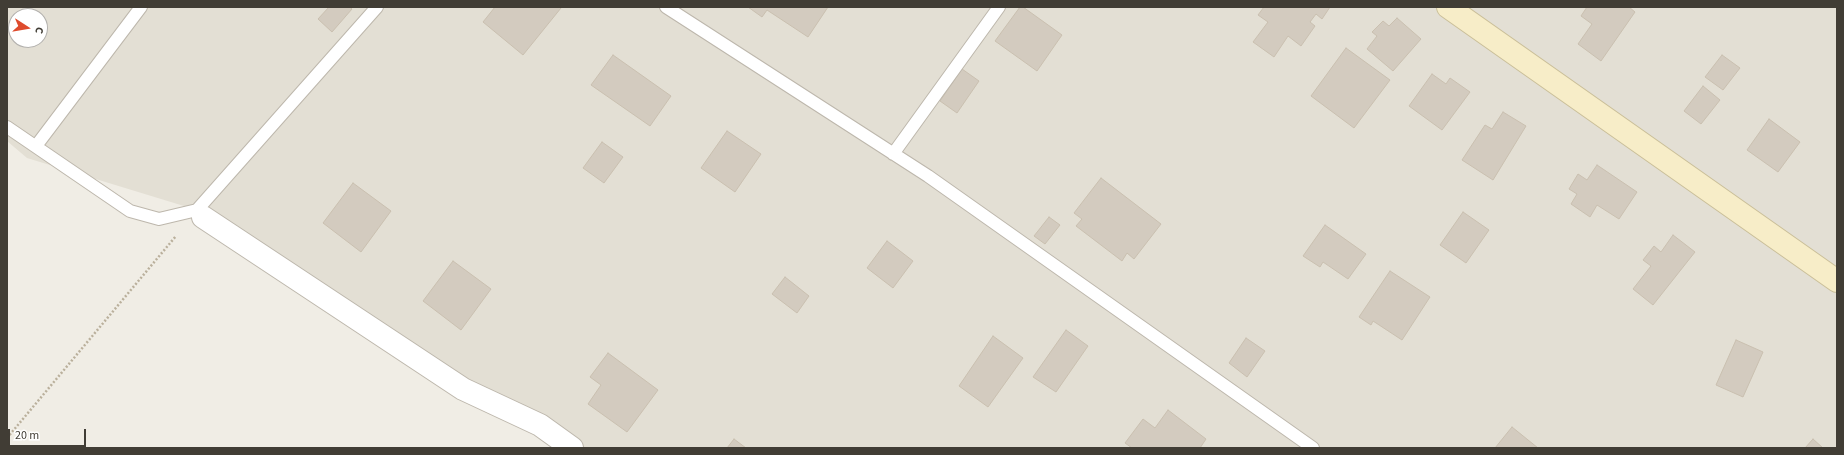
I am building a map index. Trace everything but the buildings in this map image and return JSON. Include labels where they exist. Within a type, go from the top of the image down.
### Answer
[{"type":"street","points":[[1448,7],[1837,281]]},
{"type":"street","points":[[200,213],[463,389],[540,425],[572,448]]},
{"type":"lane","points":[[36,146],[141,7]]},
{"type":"lane","points":[[7,127],[130,211],[159,219],[200,213],[378,7]]},
{"type":"lane","points":[[666,7],[928,176],[1314,448]]},
{"type":"lane","points":[[893,154],[999,7]]},
{"type":"path","points":[[7,438],[200,213]]},
{"type":"shaded area","points":[[7,7],[1837,7],[1837,448],[572,448],[197,210],[27,158],[7,141]]}]
